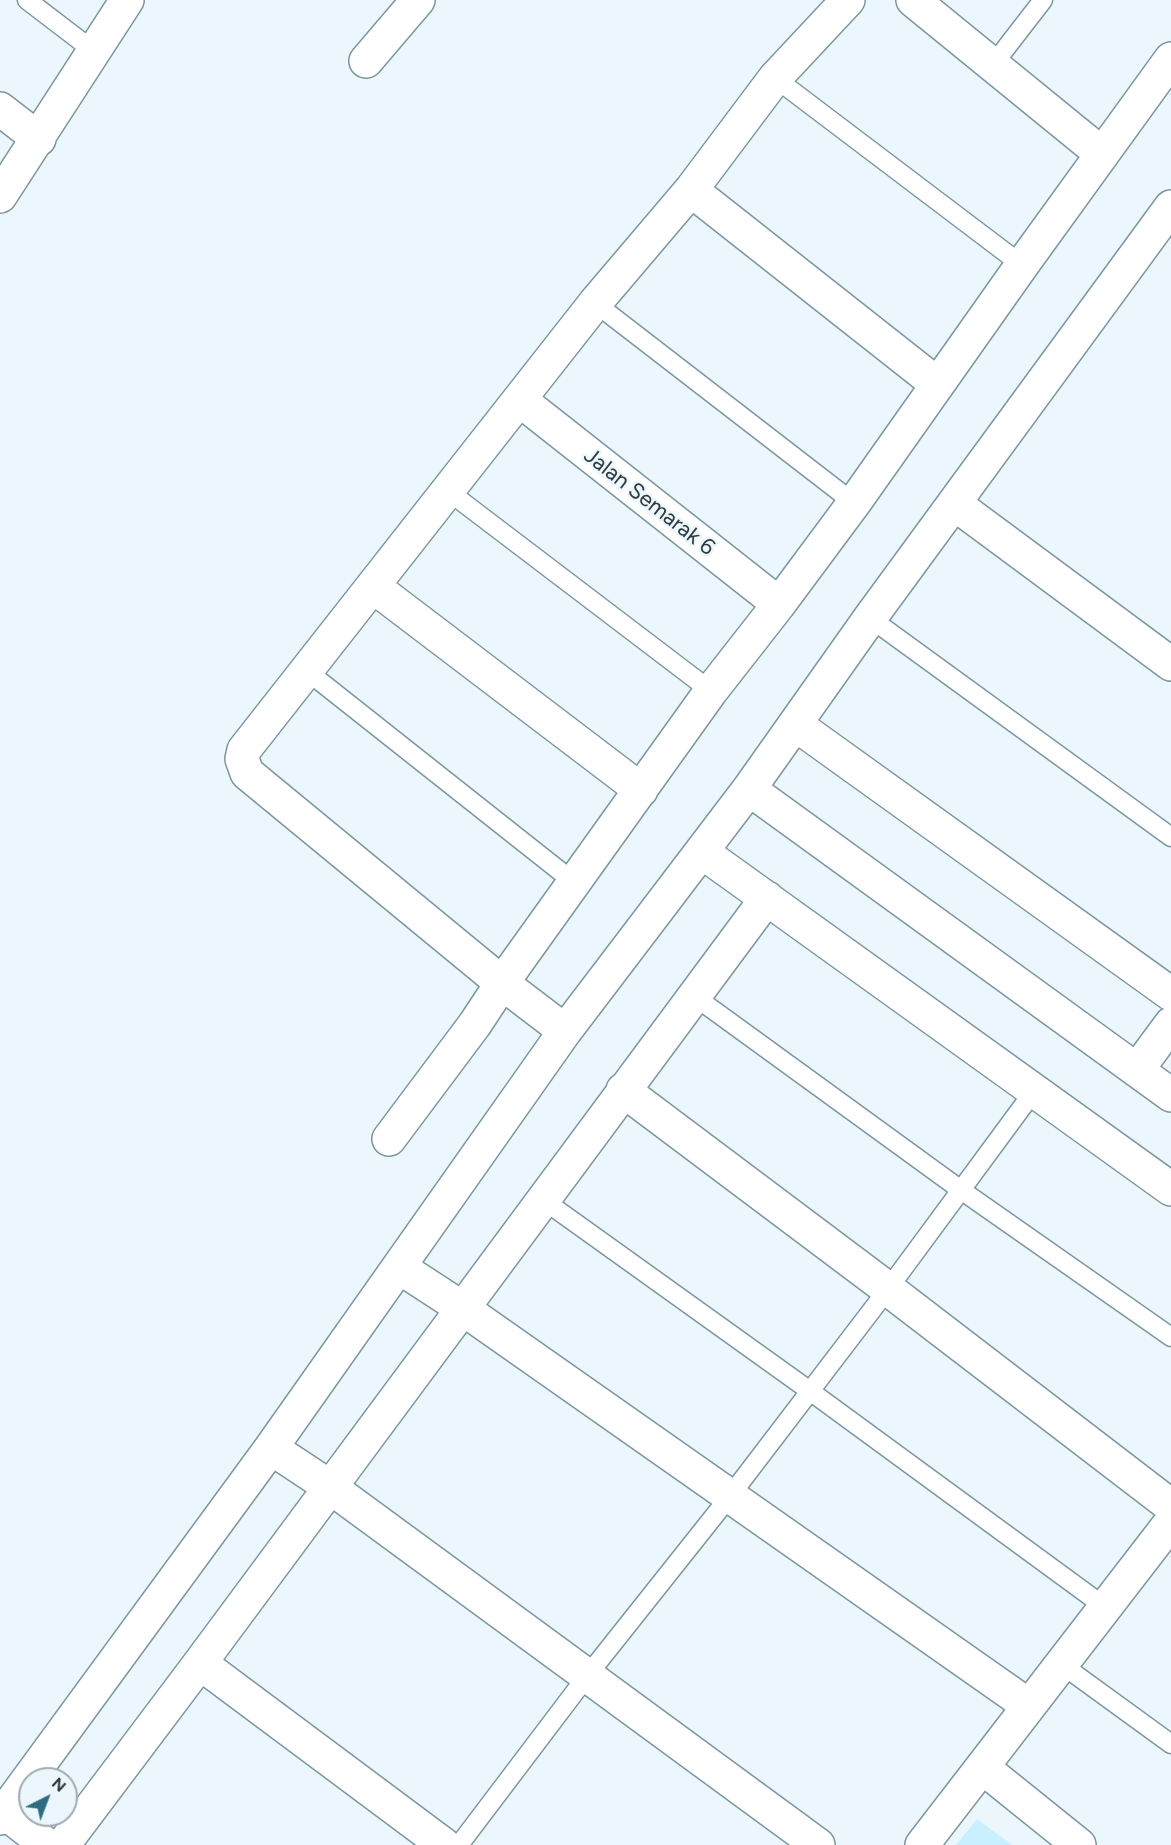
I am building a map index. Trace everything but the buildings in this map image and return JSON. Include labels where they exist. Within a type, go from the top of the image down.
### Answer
[{"type":"street","points":[[0,196],[127,0]]},
{"type":"street","points":[[366,61],[418,0]]},
{"type":"street","points":[[565,1031],[502,983],[247,773],[242,759],[244,750],[595,303],[691,190],[775,78],[848,0]]},
{"type":"street","points":[[913,0],[1102,154]]},
{"type":"street","points":[[389,1139],[475,1024],[711,691],[854,503],[1171,59]]},
{"type":"street","points":[[0,109],[39,139]]},
{"type":"street","points":[[691,190],[937,384]]},
{"type":"street","points":[[47,1845],[2,1815],[270,1448],[565,1031],[749,789],[870,618],[1171,207]]},
{"type":"street","name":"Jalan Semarak 6","points":[[520,400],[779,604]]},
{"type":"street","points":[[955,504],[1171,664]]},
{"type":"street","points":[[374,586],[641,790]]},
{"type":"street","points":[[795,724],[1171,994]]},
{"type":"street","points":[[749,789],[1171,1095]]},
{"type":"street","points":[[702,852],[1171,1189]]},
{"type":"street","points":[[63,1845],[767,898]]},
{"type":"street","points":[[1137,1070],[1171,1024]]},
{"type":"street","points":[[623,1090],[1171,1506]]},
{"type":"street","points":[[399,1267],[462,1308],[1029,1706]]},
{"type":"street","points":[[270,1448],[330,1487],[818,1845]]},
{"type":"street","points":[[922,1845],[1171,1522]]},
{"type":"street","points":[[200,1663],[444,1845]]},
{"type":"street","points":[[982,1767],[1079,1845]]},
{"type":"lane","points":[[27,0],[95,52]]},
{"type":"lane","points":[[992,66],[1043,0]]},
{"type":"lane","points":[[775,78],[1022,265]]},
{"type":"lane","points":[[595,303],[854,503]]},
{"type":"lane","points":[[448,491],[711,691]]},
{"type":"lane","points":[[870,618],[1171,837]]},
{"type":"lane","points":[[307,671],[575,883]]},
{"type":"lane","points":[[694,996],[961,1190],[1171,1337]]},
{"type":"lane","points":[[459,1845],[587,1676],[730,1496],[888,1289],[1034,1091]]},
{"type":"lane","points":[[542,1199],[1105,1607]]},
{"type":"lane","points":[[1061,1664],[1171,1744]]},
{"type":"shaded area","points":[[977,1819],[1012,1845],[956,1845]]}]
